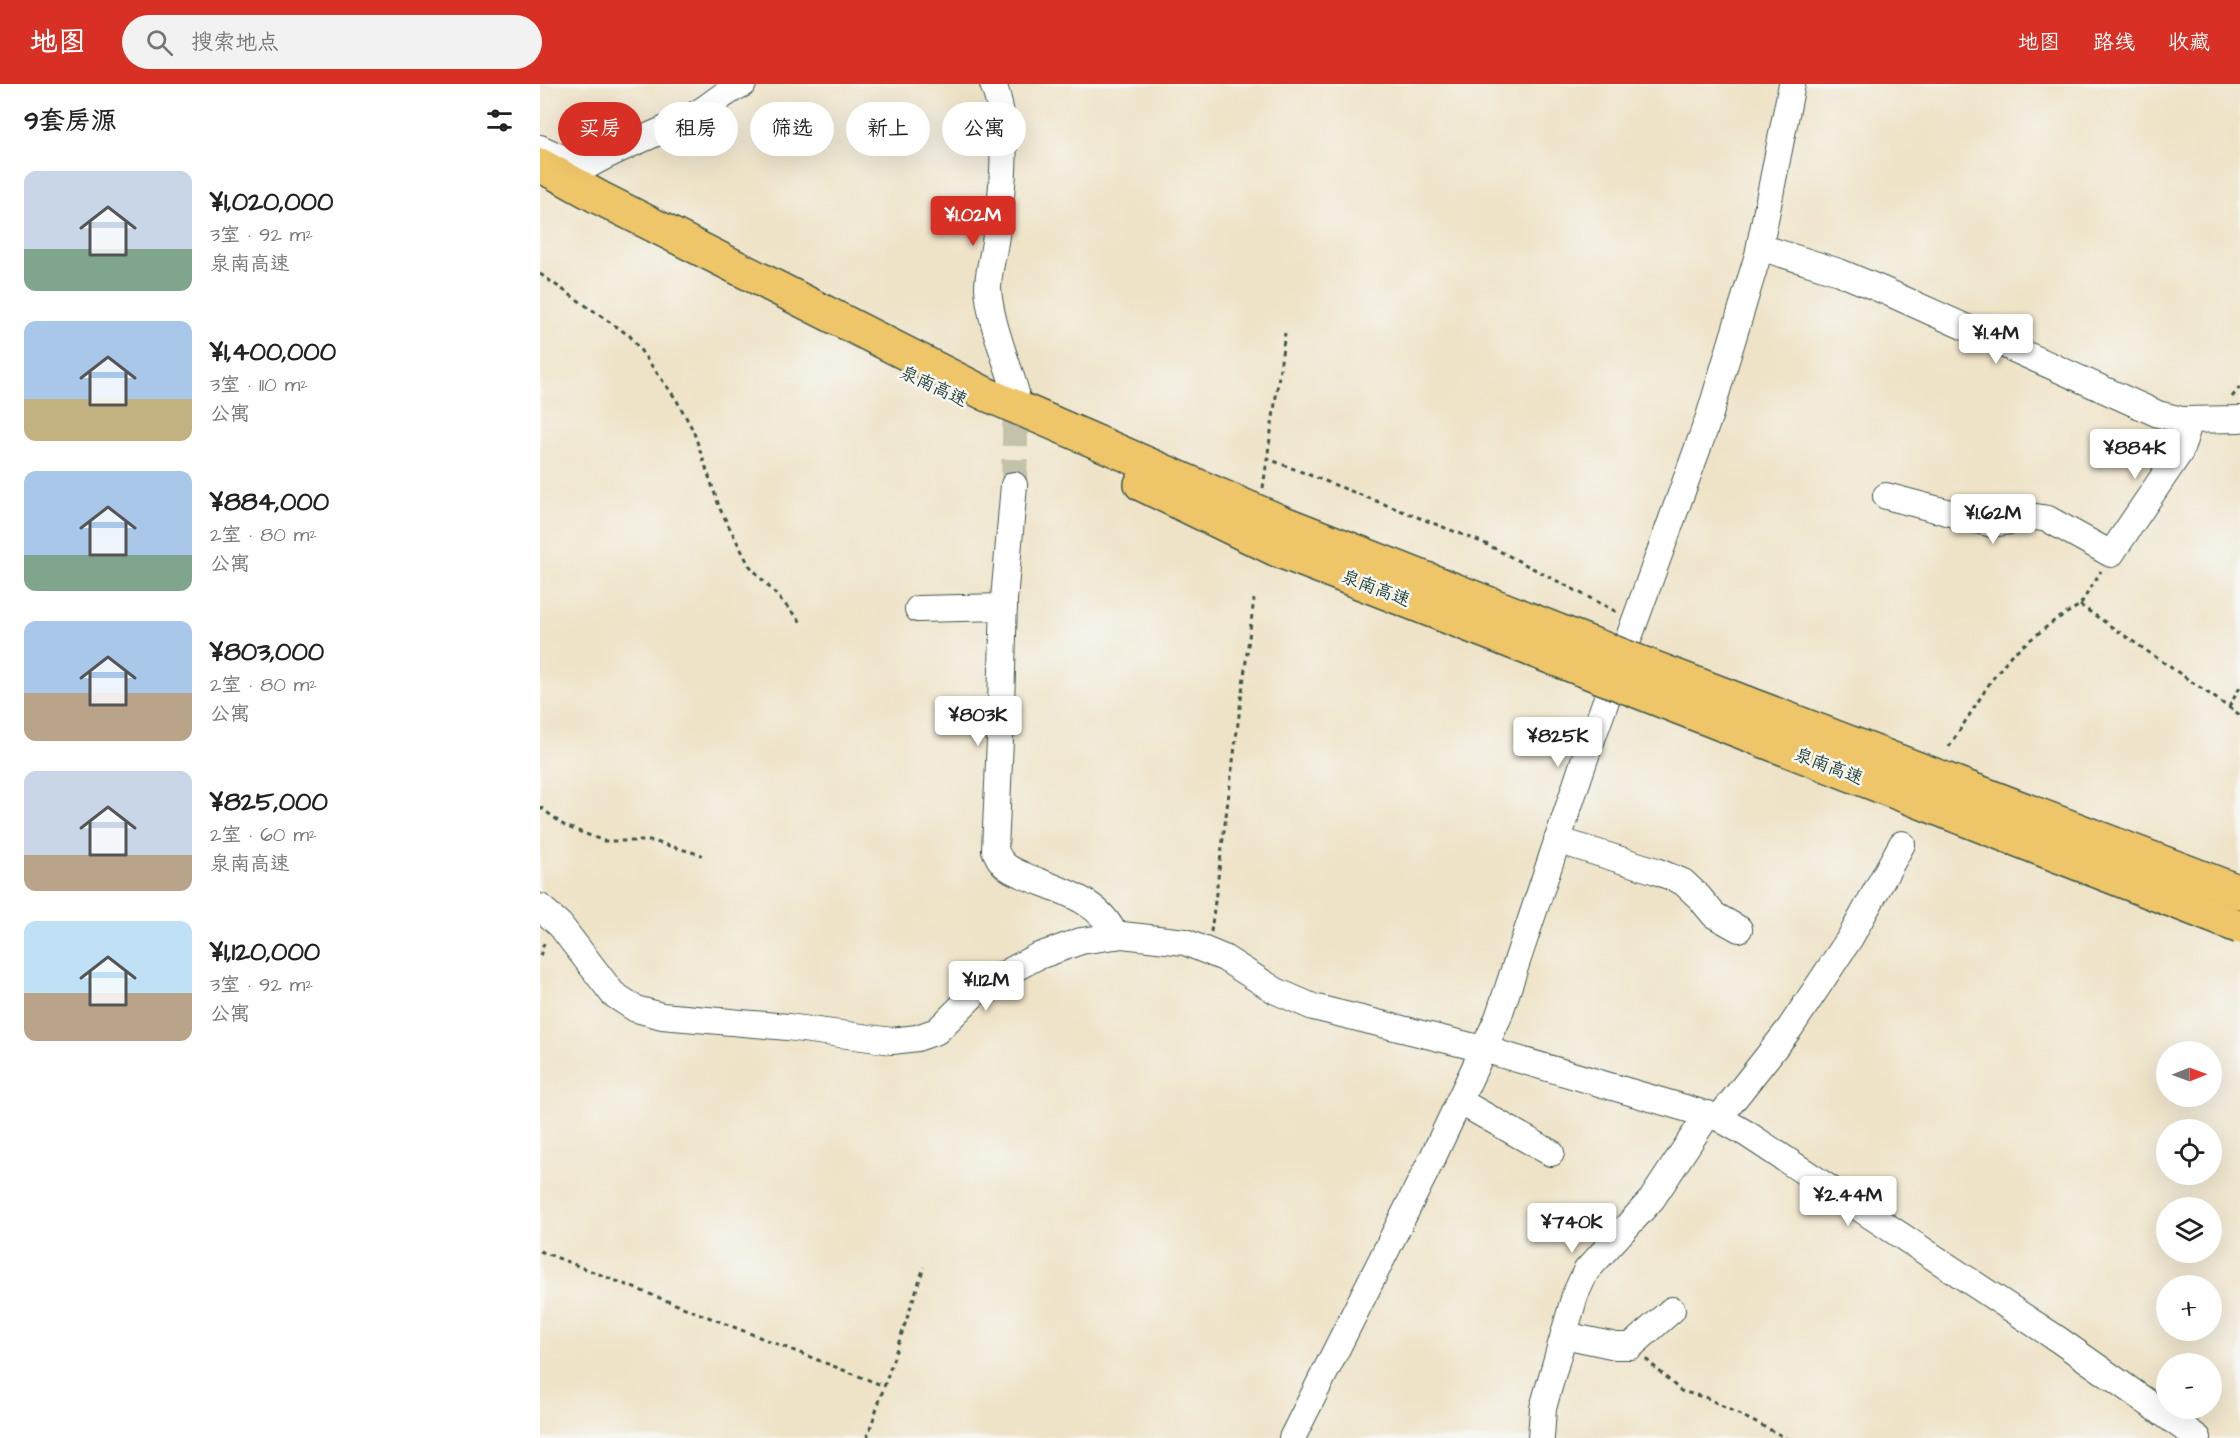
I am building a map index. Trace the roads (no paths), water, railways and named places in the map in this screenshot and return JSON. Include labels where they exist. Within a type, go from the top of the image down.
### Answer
[{"type":"highway","name":"泉南高速","points":[[540,165],[600,198],[986,394],[1588,657],[2240,927]]},
{"type":"highway","name":"泉南高速","points":[[540,187],[725,288],[1277,550],[1588,657],[2240,892]]},
{"type":"street","points":[[540,148],[584,168],[599,158],[698,113],[742,84]]},
{"type":"street","points":[[993,84],[1003,122],[1003,140],[1000,206],[988,285],[990,304],[1016,393]]},
{"type":"street","points":[[1292,1438],[1498,1018],[1557,840],[1709,417],[1760,247],[1792,84]]},
{"type":"street","points":[[1760,247],[1839,272],[1885,291],[2158,414],[2182,420],[2240,419]]},
{"type":"street","points":[[1886,496],[1992,524],[2036,517],[2048,519],[2111,554],[2180,452],[2190,420]]},
{"type":"street","points":[[1014,485],[1004,607],[994,850],[1003,864],[1017,872],[1082,900],[1103,915],[1111,925],[1115,936]]},
{"type":"street","points":[[918,609],[1004,607]]},
{"type":"street","points":[[1557,840],[1656,871],[1683,882],[1700,897],[1714,915],[1739,929]]},
{"type":"street","points":[[1541,1438],[1543,1408],[1575,1295],[1586,1271],[1652,1199],[1713,1116],[1790,1028],[1850,938],[1902,844]]},
{"type":"street","points":[[540,907],[560,925],[613,994],[636,1009],[662,1016],[788,1027],[892,1041],[917,1038],[937,1031],[982,986],[1036,957],[1081,941],[1115,936],[1185,942],[1224,958],[1276,991],[1313,1006],[1483,1049],[1713,1116],[1747,1134],[2059,1340],[2198,1438]]},
{"type":"street","points":[[1459,1101],[1551,1153]]},
{"type":"street","points":[[1564,1335],[1616,1346],[1631,1346],[1672,1310]]},
{"type":"tunnel","points":[[1014,485],[1016,393]]}]
